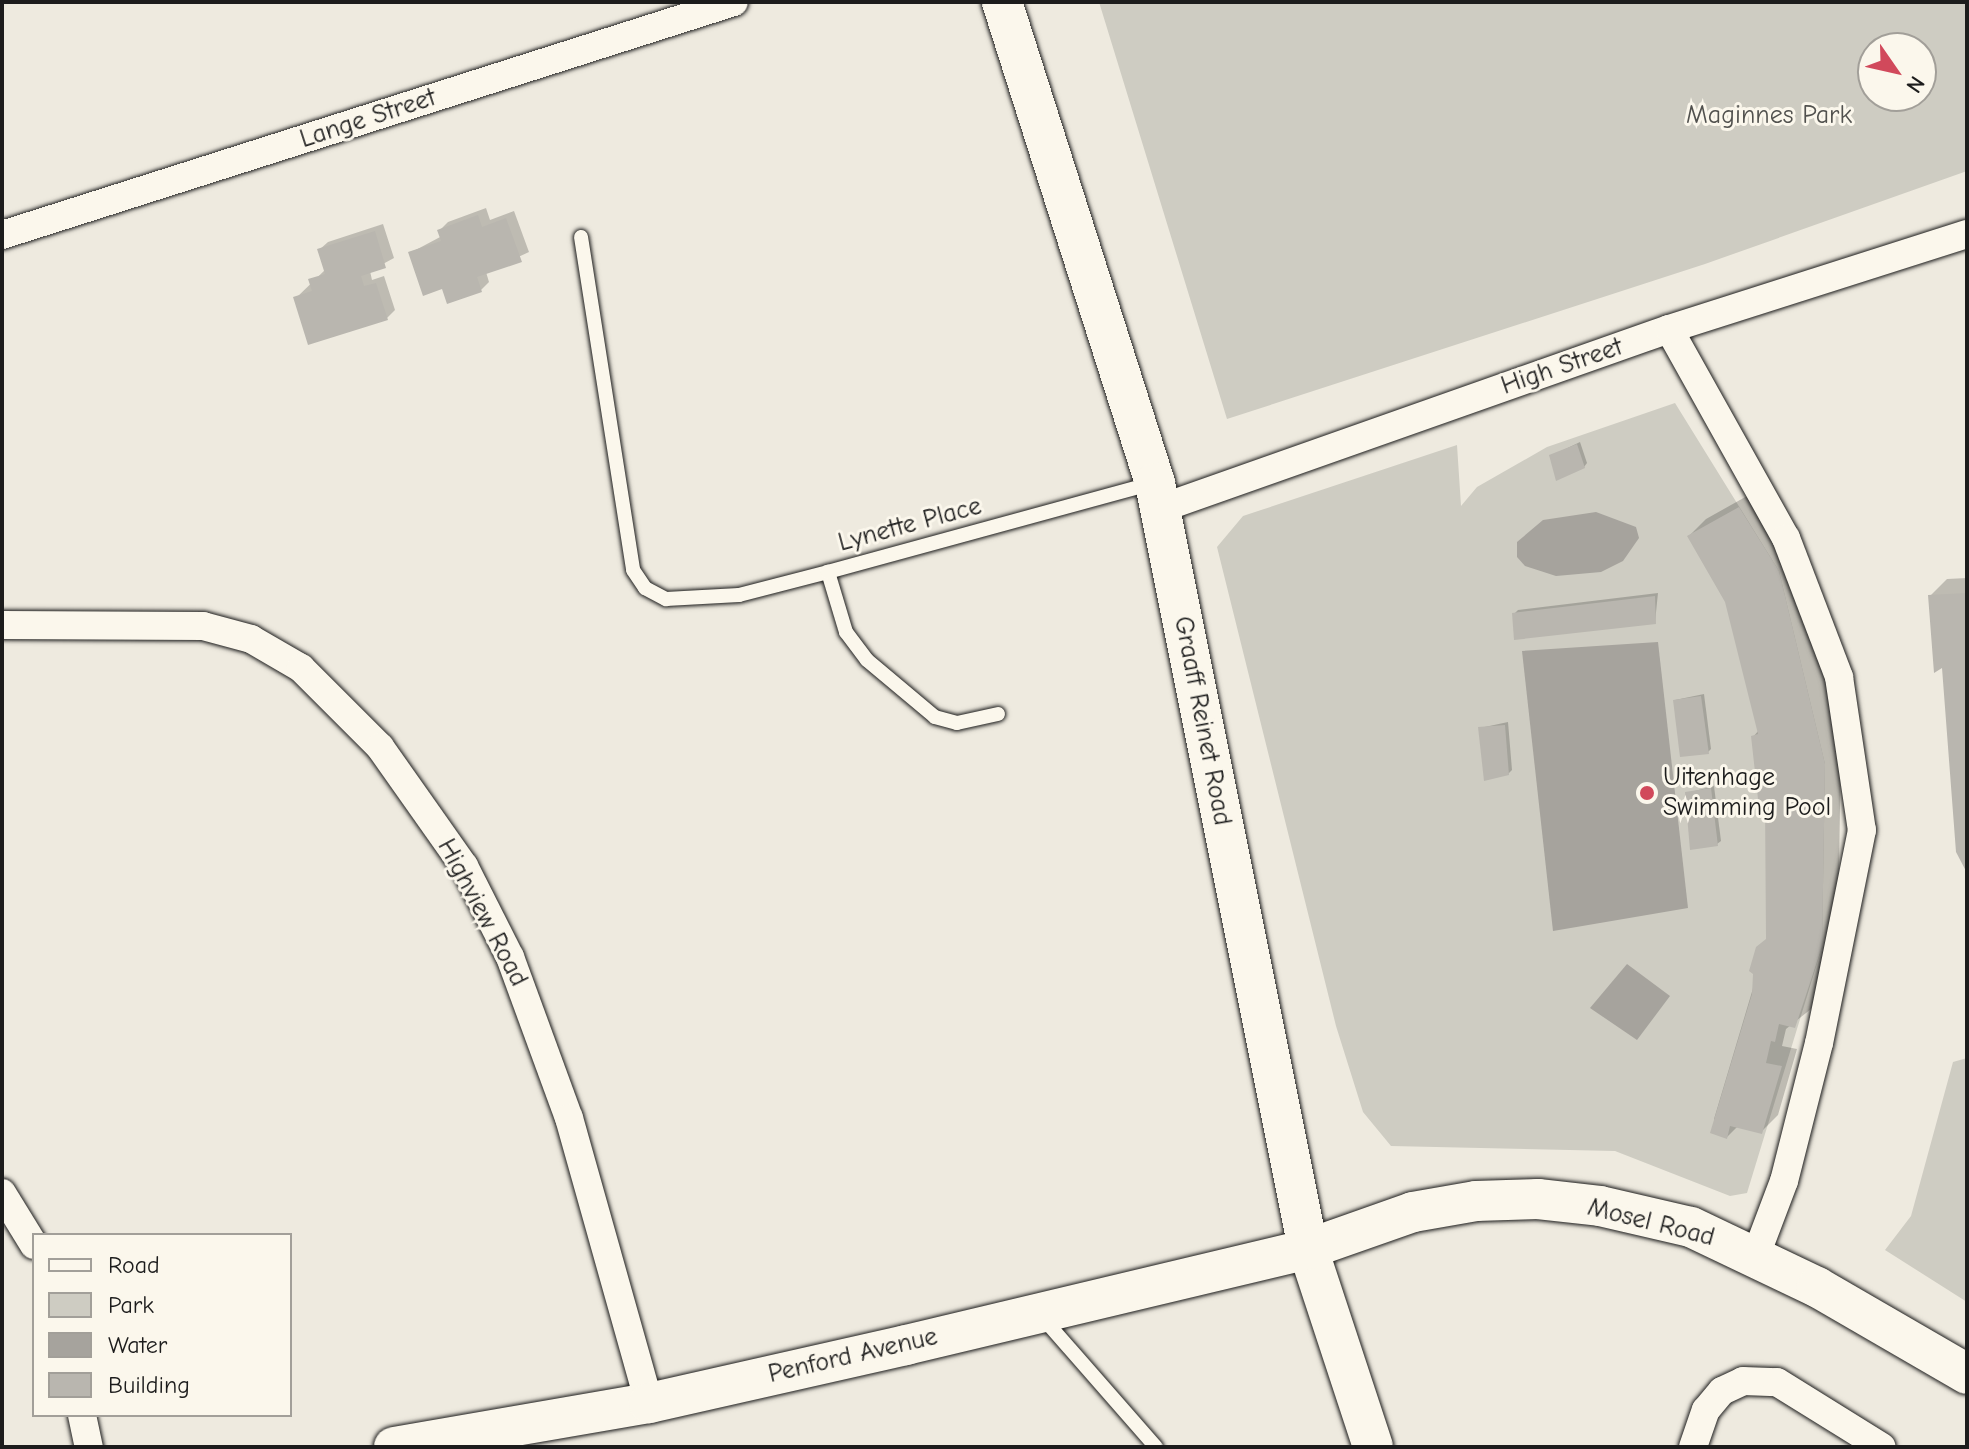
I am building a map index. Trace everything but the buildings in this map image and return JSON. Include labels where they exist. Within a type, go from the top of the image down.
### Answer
[{"type":"street","name":"Lange Street","points":[[2,235],[734,2]]},
{"type":"street","name":"Graaff Reinet Road","points":[[1002,2],[1157,496],[1308,1249],[1373,1447]]},
{"type":"street","name":"High Street","points":[[1157,496],[1967,234]]},
{"type":"street","points":[[1669,329],[1786,538],[1839,677],[1862,830],[1816,1058],[1784,1181],[1756,1255]]},
{"type":"street","name":"Highview Road","points":[[2,625],[203,626],[251,639],[301,668],[380,747],[464,866],[510,957],[569,1118],[649,1403]]},
{"type":"street","points":[[2,1193],[32,1242]]},
{"type":"street","name":"Mosel Road","points":[[1308,1249],[1413,1212],[1476,1201],[1538,1199],[1600,1206],[1691,1227],[1756,1255],[1894,1328],[1967,1374]]},
{"type":"street","name":"Penford Avenue","points":[[408,1446],[649,1403],[1308,1249]]},
{"type":"street","points":[[1693,1447],[1706,1410],[1722,1391],[1743,1381],[1777,1382],[1882,1447]]},
{"type":"street","points":[[82,1417],[89,1447]]},
{"type":"lane","points":[[581,237],[633,570],[645,588],[666,599],[739,595],[828,572]]},
{"type":"lane","name":"Lynette Place","points":[[998,714],[957,723],[935,717],[867,660],[846,632],[828,572],[1157,496]]},
{"type":"lane","points":[[1039,1313],[1156,1447]]},
{"type":"green space","name":"Maginnes Park","points":[[1099,2],[1967,2],[1967,171],[1705,264],[1227,419]]},
{"type":"green space","name":"Uitenhage Swimming Pool","points":[[1675,403],[1779,571],[1825,764],[1822,947],[1747,1193],[1730,1196],[1615,1151],[1391,1146],[1363,1112],[1336,1026],[1217,547],[1243,516],[1457,445],[1461,506],[1477,487],[1547,447]]},
{"type":"green space","points":[[1967,1058],[1967,1302],[1885,1250],[1911,1216],[1953,1062]]},
{"type":"water","points":[[1596,512],[1636,527],[1639,538],[1623,561],[1601,572],[1556,576],[1525,566],[1517,557],[1517,542],[1543,520]]},
{"type":"water","points":[[1658,642],[1688,908],[1553,931],[1522,651]]},
{"type":"water","points":[[1627,964],[1670,996],[1637,1040],[1590,1008]]},
{"type":"place","name":"Uitenhage Swimming Pool","points":[[1647,793]]}]
